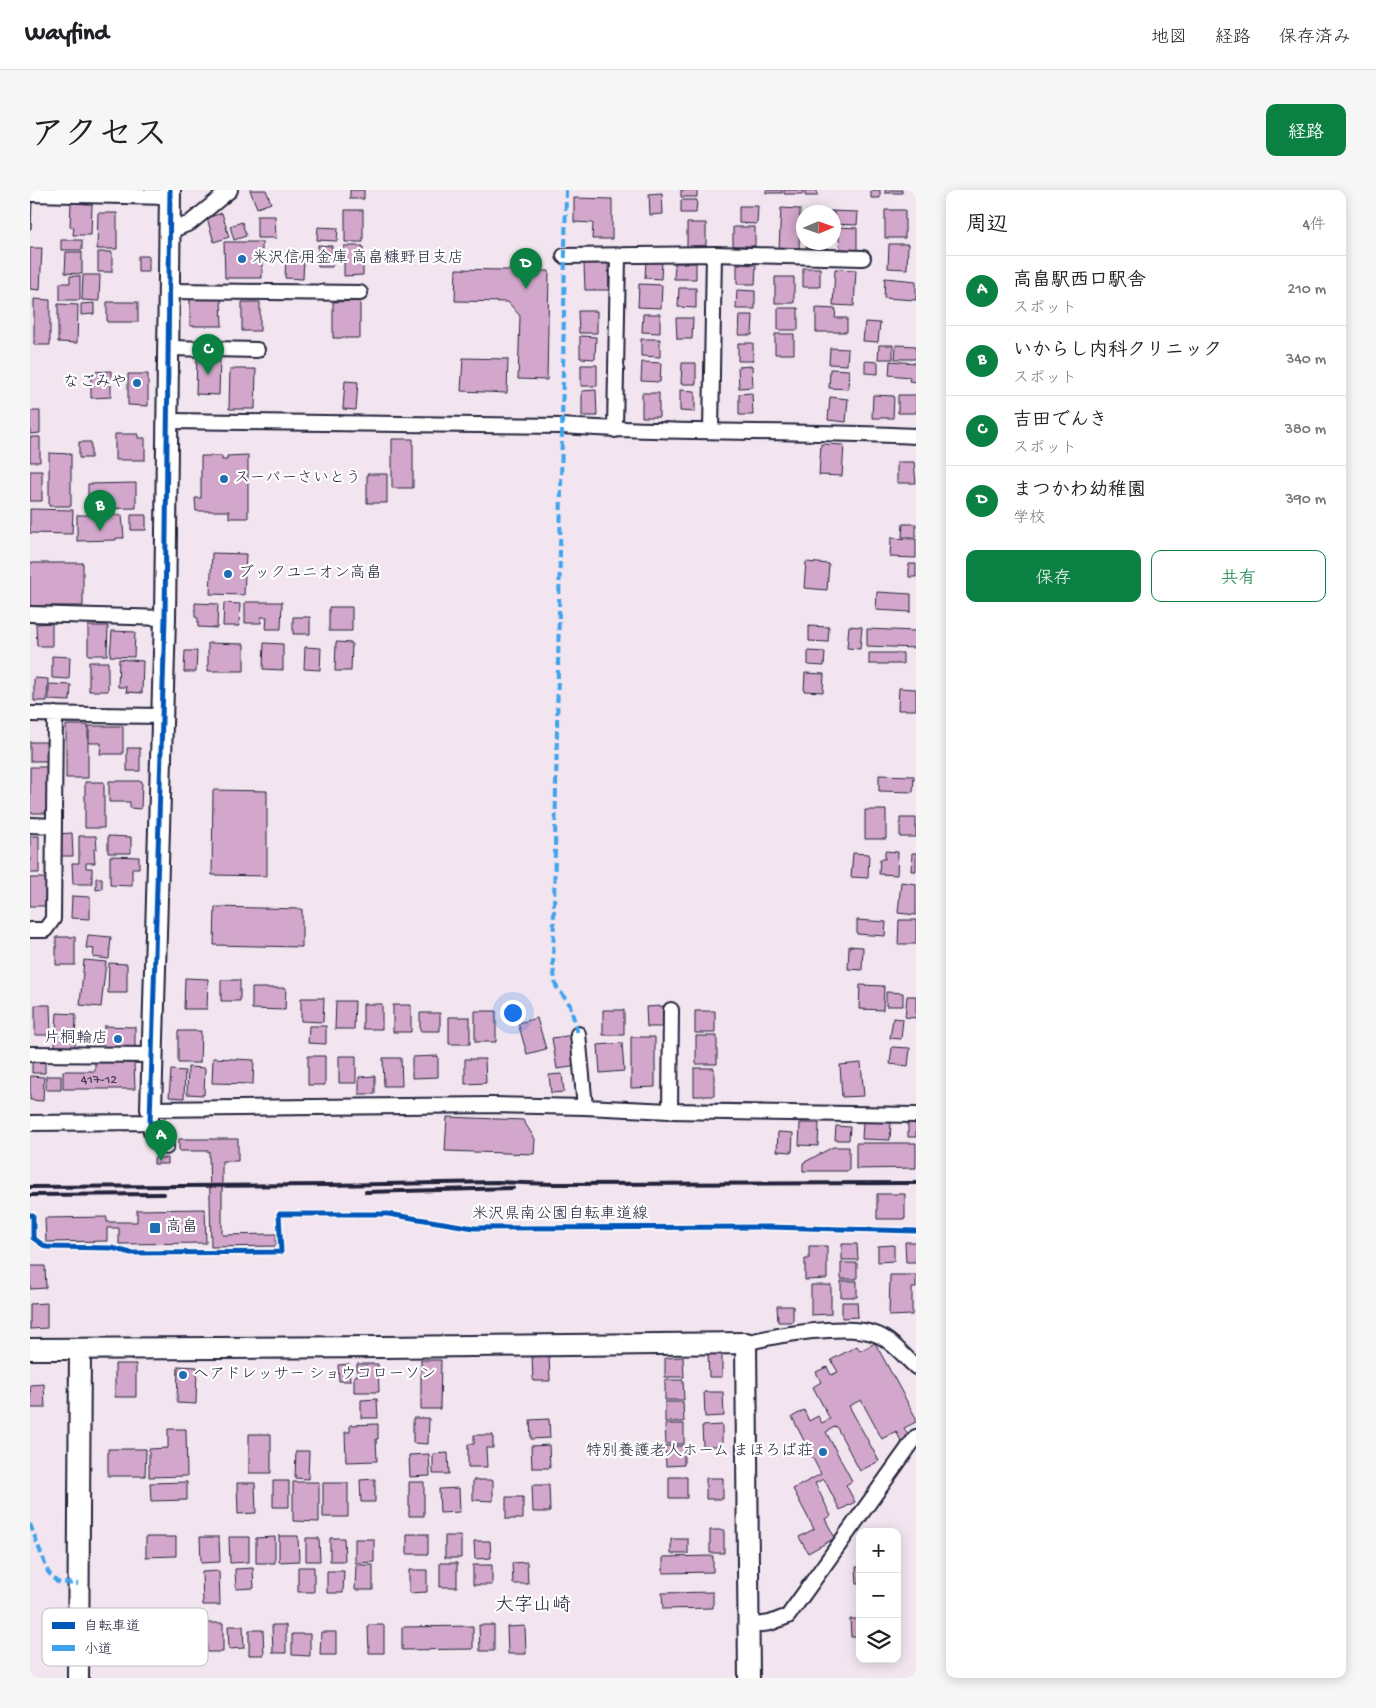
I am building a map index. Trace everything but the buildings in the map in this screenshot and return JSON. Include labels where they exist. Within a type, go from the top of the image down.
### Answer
[{"type":"street","points":[[170,231],[190,223],[230,190]]},
{"type":"street","points":[[30,194],[170,194],[165,618],[151,1116],[151,1132],[166,1147]]},
{"type":"street","points":[[711,432],[714,254]]},
{"type":"street","points":[[564,256],[714,254],[863,258]]},
{"type":"street","points":[[615,430],[618,256]]},
{"type":"street","points":[[169,291],[360,293]]},
{"type":"street","points":[[169,348],[257,350]]},
{"type":"street","points":[[168,421],[561,426],[615,430],[851,433],[916,436]]},
{"type":"street","points":[[30,614],[165,618]]},
{"type":"street","points":[[30,714],[162,716]]},
{"type":"street","points":[[30,930],[45,930],[53,919],[56,714]]},
{"type":"street","points":[[30,826],[54,826]]},
{"type":"street","points":[[670,1111],[671,1010]]},
{"type":"street","points":[[578,1034],[585,1107]]},
{"type":"street","points":[[30,1054],[153,1055]]},
{"type":"street","points":[[30,1123],[151,1116],[492,1105],[670,1111],[916,1115]]},
{"type":"street","points":[[30,1349],[746,1343],[769,1337],[804,1332],[861,1330],[880,1335],[916,1367]]},
{"type":"street","points":[[746,1343],[749,1678]]},
{"type":"street","points":[[78,1608],[80,1349]]},
{"type":"street","points":[[749,1626],[770,1623],[788,1616],[916,1437]]},
{"type":"railway","points":[[30,1187],[497,1182],[553,1184],[916,1183]]},
{"type":"railway","points":[[366,1192],[513,1188]]},
{"type":"railway","points":[[30,1195],[164,1194]]},
{"type":"marked path","points":[[566,190],[553,967],[556,986],[570,1005],[578,1034]]},
{"type":"marked path","points":[[30,1524],[48,1572],[57,1582],[78,1584]]},
{"type":"cycle path","points":[[166,1147],[151,1132],[150,1122],[165,618],[170,190]]},
{"type":"cycle path","name":"米沢県南公園自転車道線","points":[[30,1215],[33,1215],[33,1238],[46,1247],[112,1248],[131,1253],[281,1252],[279,1214],[388,1214],[474,1228],[768,1227],[916,1231]]},
{"type":"place","name":"米沢信用金庫 高畠糠野目支店","points":[[242,259]]},
{"type":"place","name":"まつかわ幼稚園","points":[[526,289]]},
{"type":"place","name":"吉田でんき","points":[[208,375]]},
{"type":"place","name":"なごみや","points":[[137,383]]},
{"type":"place","name":"スーパーさいとう","points":[[224,479]]},
{"type":"place","name":"いからし内科クリニック","points":[[100,531]]},
{"type":"place","name":"ブックユニオン高畠","points":[[228,574]]},
{"type":"place","name":"片桐輪店","points":[[118,1039]]},
{"type":"place","name":"高畠駅西口駅舎","points":[[161,1161]]},
{"type":"place","name":"高畠","points":[[155,1228]]},
{"type":"place","name":"ヘアドレッサー ショウコローソン","points":[[183,1375]]},
{"type":"place","name":"特別養護老人ホーム まほろば荘","points":[[823,1452]]},
{"type":"district","name":"大字山崎","points":[[533,1606]]}]
